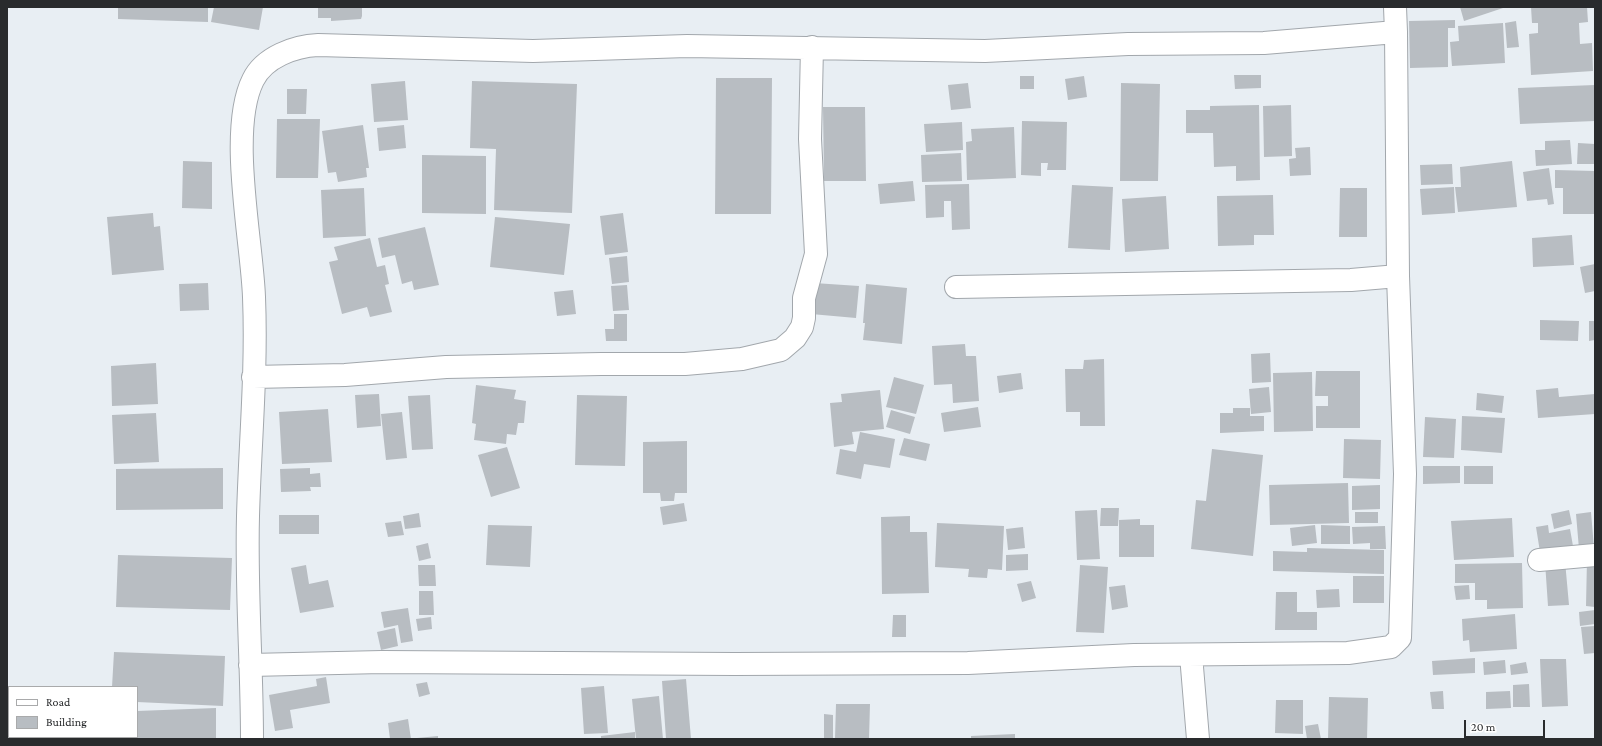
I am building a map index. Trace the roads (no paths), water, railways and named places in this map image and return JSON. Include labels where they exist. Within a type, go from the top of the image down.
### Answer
[{"type":"street","points":[[250,664],[382,662],[968,663],[1134,655],[1348,653],[1391,647],[1400,638],[1405,474],[1398,276],[1395,7]]},
{"type":"street","points":[[252,739],[248,567],[253,377],[255,357],[254,296],[242,156],[246,100],[253,79],[278,55],[305,45],[533,52],[687,46],[984,51],[1128,44],[1264,43],[1396,32]]},
{"type":"street","points":[[253,377],[346,375],[446,367],[685,364],[742,359],[781,350],[795,338],[802,327],[804,318],[804,298],[816,254],[810,139],[812,47]]},
{"type":"street","points":[[956,287],[1351,280],[1398,276]]},
{"type":"street","points":[[1539,560],[1595,555]]},
{"type":"street","points":[[1191,655],[1198,739]]}]
